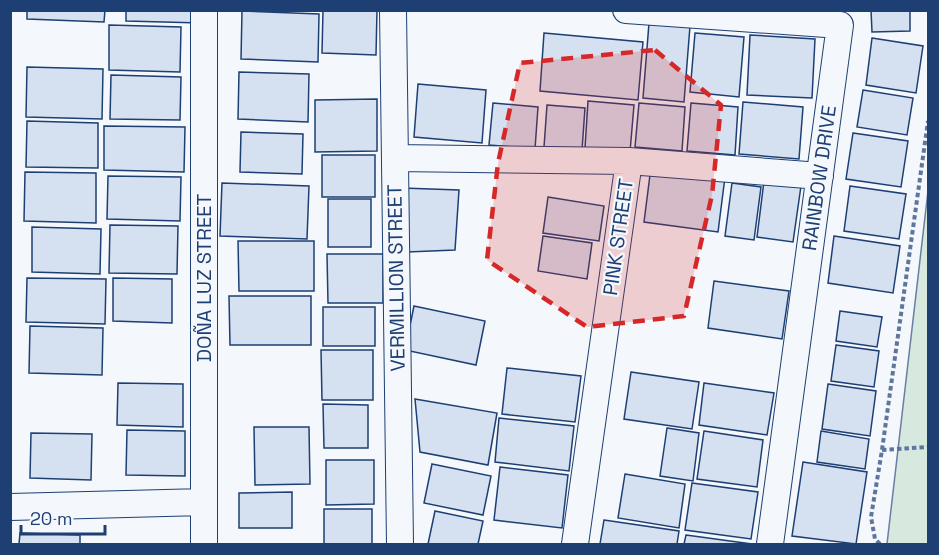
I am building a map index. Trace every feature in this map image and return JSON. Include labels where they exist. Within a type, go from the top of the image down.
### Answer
[{"type":"street","name":"DOÑA LUZ STREET","points":[[204,10],[204,544]]},
{"type":"street","name":"VERMILLION STREET","points":[[393,10],[400,544]]},
{"type":"street","name":"RAINBOW DRIVE","points":[[626,10],[840,25],[770,544]]},
{"type":"street","name":"PINK STREET","points":[[394,159],[629,161],[575,544]]},
{"type":"street","points":[[629,161],[820,176]]},
{"type":"street","points":[[10,507],[204,502]]},
{"type":"path","points":[[880,544],[876,539],[870,517],[882,450],[928,122]]},
{"type":"path","points":[[882,450],[928,447]]},
{"type":"highlighted area","points":[[655,50],[721,105],[712,195],[684,316],[587,327],[487,260],[498,163],[520,63]]},
{"type":"shaded area","points":[[928,191],[928,544],[887,544]]},
{"type":"building","points":[[27,10],[105,10],[104,22],[27,19]]},
{"type":"building","points":[[126,10],[201,10],[201,23],[126,21]]},
{"type":"building","points":[[323,10],[377,10],[376,55],[322,53]]},
{"type":"building","points":[[871,10],[910,10],[910,31],[872,32]]},
{"type":"building","points":[[242,11],[319,14],[318,62],[241,59]]},
{"type":"building","points":[[649,23],[690,26],[684,102],[643,98]]},
{"type":"building","points":[[109,25],[181,27],[180,72],[109,70]]},
{"type":"building","points":[[544,33],[643,42],[638,100],[540,91]]},
{"type":"building","points":[[695,33],[744,37],[739,97],[690,92]]},
{"type":"building","points":[[750,35],[815,39],[812,98],[747,95]]},
{"type":"building","points":[[872,38],[923,46],[916,93],[866,85]]},
{"type":"building","points":[[27,67],[103,69],[102,119],[26,117]]},
{"type":"building","points":[[239,72],[309,74],[308,122],[238,119]]},
{"type":"building","points":[[111,75],[181,77],[180,120],[110,119]]},
{"type":"building","points":[[418,84],[486,90],[482,143],[414,137]]},
{"type":"building","points":[[863,90],[913,98],[907,135],[857,127]]},
{"type":"building","points":[[377,99],[377,151],[315,152],[315,100]]},
{"type":"building","points":[[588,101],[634,105],[630,152],[585,148]]},
{"type":"building","points":[[743,102],[803,107],[799,159],[739,154]]},
{"type":"building","points":[[493,103],[538,107],[535,149],[489,145]]},
{"type":"building","points":[[639,103],[685,107],[682,151],[635,147]]},
{"type":"building","points":[[691,103],[738,107],[735,155],[687,151]]},
{"type":"building","points":[[547,105],[585,108],[582,150],[544,147]]},
{"type":"building","points":[[27,121],[98,123],[98,168],[26,167]]},
{"type":"building","points":[[104,126],[185,127],[184,172],[104,170]]},
{"type":"building","points":[[241,132],[303,134],[302,174],[240,172]]},
{"type":"building","points":[[853,133],[908,141],[901,187],[846,179]]},
{"type":"building","points":[[322,155],[375,155],[375,197],[322,197]]},
{"type":"building","points":[[651,167],[725,177],[718,232],[644,222]]},
{"type":"building","points":[[25,172],[96,173],[96,223],[24,221]]},
{"type":"building","points":[[108,176],[181,177],[180,221],[107,219]]},
{"type":"building","points":[[764,181],[801,186],[793,242],[757,237]]},
{"type":"building","points":[[222,183],[309,186],[307,239],[220,236]]},
{"type":"building","points":[[732,183],[761,187],[754,240],[725,236]]},
{"type":"building","points":[[850,186],[906,194],[899,239],[844,231]]},
{"type":"building","points":[[402,188],[459,190],[455,250],[407,252]]},
{"type":"building","points":[[548,197],[604,206],[599,241],[543,233]]},
{"type":"building","points":[[328,199],[371,199],[371,247],[328,247]]},
{"type":"building","points":[[110,225],[178,226],[177,274],[109,273]]},
{"type":"building","points":[[32,227],[101,229],[100,274],[32,272]]},
{"type":"building","points":[[543,236],[592,243],[587,279],[538,271]]},
{"type":"building","points":[[834,236],[900,246],[893,293],[828,283]]},
{"type":"building","points":[[238,241],[314,241],[314,291],[239,291]]},
{"type":"building","points":[[327,254],[383,254],[383,303],[328,303]]},
{"type":"building","points":[[27,278],[106,279],[105,324],[26,322]]},
{"type":"building","points":[[113,278],[172,279],[172,323],[113,321]]},
{"type":"building","points":[[714,281],[789,291],[782,339],[708,328]]},
{"type":"building","points":[[229,296],[311,296],[311,345],[230,345]]},
{"type":"building","points":[[414,306],[485,321],[476,365],[405,350]]},
{"type":"building","points":[[323,307],[375,307],[375,346],[323,346]]},
{"type":"building","points":[[840,311],[882,317],[877,347],[836,341]]},
{"type":"building","points":[[30,326],[103,328],[102,375],[29,373]]},
{"type":"building","points":[[836,345],[879,351],[874,387],[831,381]]},
{"type":"building","points":[[321,350],[373,350],[373,400],[322,400]]},
{"type":"building","points":[[507,368],[581,376],[575,422],[502,414]]},
{"type":"building","points":[[631,372],[699,382],[692,429],[624,419]]},
{"type":"building","points":[[118,383],[183,384],[183,427],[117,425]]},
{"type":"building","points":[[704,383],[774,393],[767,435],[699,425]]},
{"type":"building","points":[[828,384],[876,391],[870,436],[822,429]]},
{"type":"building","points":[[415,399],[497,413],[488,465],[420,452]]},
{"type":"building","points":[[323,404],[368,405],[368,448],[324,448]]},
{"type":"building","points":[[499,418],[574,426],[569,471],[495,462]]},
{"type":"building","points":[[254,427],[309,427],[310,484],[255,485]]},
{"type":"building","points":[[667,428],[699,433],[693,481],[660,476]]},
{"type":"building","points":[[127,430],[185,431],[185,476],[126,475]]},
{"type":"building","points":[[704,431],[763,440],[757,487],[697,479]]},
{"type":"building","points":[[821,431],[869,439],[865,469],[817,462]]},
{"type":"building","points":[[31,433],[92,434],[91,480],[30,478]]},
{"type":"building","points":[[326,460],[374,460],[374,504],[326,505]]},
{"type":"building","points":[[803,462],[867,472],[856,544],[792,536]]},
{"type":"building","points":[[432,464],[491,476],[483,515],[424,503]]},
{"type":"building","points":[[500,467],[568,475],[562,528],[494,520]]},
{"type":"building","points":[[625,474],[685,484],[679,528],[618,518]]},
{"type":"building","points":[[692,483],[758,492],[751,539],[685,530]]},
{"type":"building","points":[[292,492],[292,528],[239,528],[239,493]]},
{"type":"building","points":[[324,509],[372,509],[372,544],[324,544]]},
{"type":"building","points":[[435,511],[483,521],[478,544],[428,544]]},
{"type":"building","points":[[604,520],[679,531],[677,544],[600,544]]},
{"type":"building","points":[[20,533],[80,535],[80,544],[19,544]]},
{"type":"building","points":[[686,535],[752,544],[684,544]]}]
